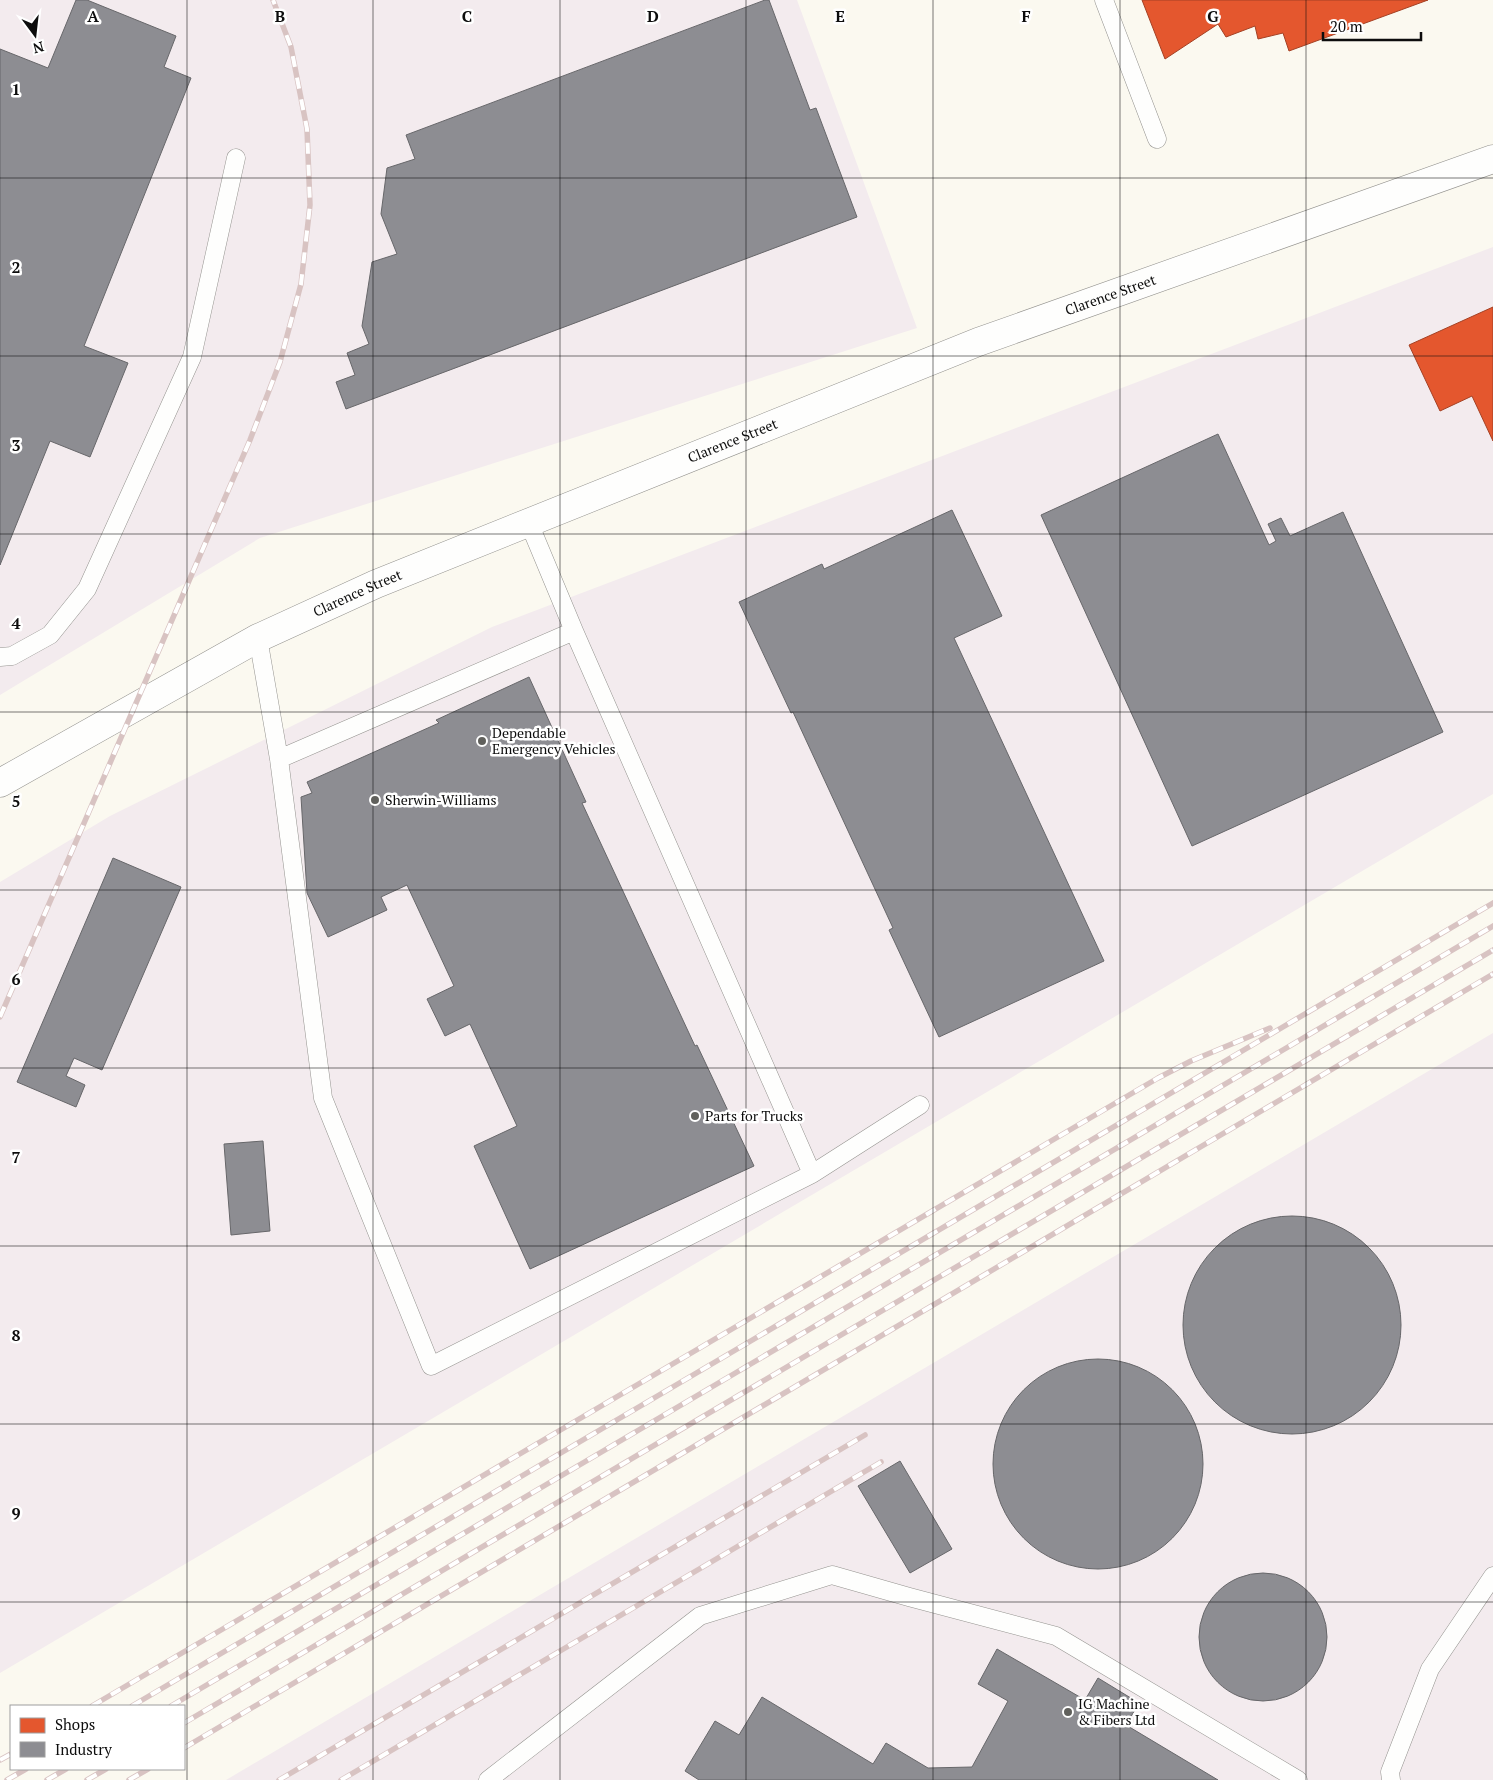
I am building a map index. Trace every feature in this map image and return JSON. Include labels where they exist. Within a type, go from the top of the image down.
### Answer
[{"type":"street","name":"Clarence Street","points":[[0,783],[258,638],[376,584],[978,342],[1493,159]]},
{"type":"lane","points":[[1104,0],[1157,139]]},
{"type":"lane","points":[[0,657],[12,656],[50,635],[87,589],[192,357],[236,158]]},
{"type":"lane","points":[[529,523],[574,631],[812,1174]]},
{"type":"lane","points":[[279,759],[574,631]]},
{"type":"lane","points":[[258,638],[279,759],[323,1098],[431,1366],[812,1174],[920,1105]]},
{"type":"lane","points":[[488,1780],[700,1616],[832,1575],[1056,1636],[1298,1780]]},
{"type":"lane","points":[[1391,1780],[1390,1772],[1430,1669],[1493,1576]]},
{"type":"shaded area","points":[[0,0],[797,0],[917,328],[260,538],[0,695]]},
{"type":"shaded area","points":[[1493,247],[1493,794],[0,1673],[0,882],[110,816],[492,627]]},
{"type":"shaded area","points":[[1493,1033],[1493,1780],[226,1780],[1320,1135]]},
{"type":"building: Shops","points":[[1142,0],[1428,0],[1289,51],[1283,33],[1258,39],[1255,26],[1226,37],[1218,24],[1165,59]]},
{"type":"building: Shops","points":[[1493,307],[1493,441],[1472,396],[1440,411],[1409,345]]},
{"type":"building: Industry","points":[[76,0],[87,0],[176,36],[164,67],[191,78],[84,346],[128,363],[90,457],[50,441],[0,565],[0,49],[48,68]]},
{"type":"building: Industry","points":[[769,0],[810,110],[816,108],[857,217],[346,409],[336,382],[355,375],[347,353],[369,344],[362,326],[372,262],[397,254],[381,214],[387,168],[415,159],[406,135]]},
{"type":"building: Industry","points":[[1218,434],[1269,545],[1276,541],[1268,524],[1281,518],[1290,536],[1343,512],[1443,732],[1192,846],[1041,515]]},
{"type":"building: Industry","points":[[952,510],[1002,616],[954,638],[1104,961],[939,1037],[889,930],[893,928],[793,712],[791,713],[739,602],[822,564],[824,569]]},
{"type":"building: Industry","points":[[529,677],[586,802],[582,803],[695,1046],[697,1045],[754,1166],[530,1269],[474,1146],[517,1126],[470,1024],[445,1036],[427,999],[454,986],[407,885],[381,897],[387,910],[328,937],[307,893],[301,797],[312,793],[307,782],[439,723],[436,720]]},
{"type":"building: Industry","points":[[113,858],[181,887],[102,1070],[74,1058],[66,1076],[85,1085],[76,1107],[17,1082]]},
{"type":"building: Industry","points":[[263,1141],[270,1231],[231,1235],[224,1144]]},
{"type":"building: Industry","points":[[1292,1216],[1313,1218],[1334,1224],[1369,1248],[1393,1283],[1399,1304],[1401,1325],[1399,1346],[1393,1367],[1369,1402],[1334,1426],[1313,1432],[1292,1434],[1271,1432],[1250,1426],[1215,1402],[1191,1367],[1185,1346],[1183,1325],[1185,1304],[1191,1283],[1215,1248],[1250,1224],[1271,1218]]},
{"type":"building: Industry","points":[[1098,1359],[1118,1361],[1147,1371],[1165,1383],[1179,1397],[1195,1424],[1201,1444],[1203,1464],[1201,1484],[1191,1513],[1179,1531],[1165,1545],[1138,1561],[1118,1567],[1098,1569],[1078,1567],[1049,1557],[1031,1545],[1017,1531],[1001,1504],[995,1484],[993,1464],[995,1444],[1005,1415],[1017,1397],[1031,1383],[1058,1367],[1078,1361]]},
{"type":"building: Industry","points":[[900,1461],[952,1549],[910,1573],[858,1486]]},
{"type":"building: Industry","points":[[1263,1573],[1287,1578],[1308,1592],[1322,1613],[1327,1637],[1322,1661],[1308,1682],[1287,1696],[1263,1701],[1239,1696],[1218,1682],[1204,1661],[1199,1637],[1204,1613],[1218,1592],[1239,1578]]},
{"type":"building: Industry","name":"IG Machine & Fibers Ltd","points":[[997,1649],[1085,1700],[1098,1678],[1139,1703],[1126,1725],[1218,1780],[699,1780],[685,1771],[715,1721],[739,1735],[762,1697],[873,1764],[886,1743],[928,1768],[972,1767],[1008,1701],[978,1684]]},
{"type":"railway","points":[[0,1017],[250,440],[280,362],[301,284],[310,205],[307,129],[291,47],[273,0]]},
{"type":"railway","points":[[134,1705],[1493,903]]},
{"type":"railway","points":[[173,1705],[1493,926]]},
{"type":"railway","points":[[185,1722],[1493,950]]},
{"type":"railway","points":[[185,1747],[1493,974]]},
{"type":"railway","points":[[94,1705],[1158,1078],[1191,1061],[1270,1028]]},
{"type":"railway","points":[[279,1780],[865,1435]]},
{"type":"railway","points":[[341,1780],[881,1462]]},
{"type":"railway","points":[[0,1760],[10,1755]]},
{"type":"railway","points":[[7,1780],[24,1770]]},
{"type":"railway","points":[[47,1780],[64,1770]]},
{"type":"railway","points":[[87,1780],[104,1770]]},
{"type":"railway","points":[[129,1780],[146,1770]]},
{"type":"place","name":"Dependable Emergency Vehicles","points":[[482,741]]},
{"type":"place","name":"Sherwin-Williams","points":[[375,800]]},
{"type":"place","name":"Parts for Trucks","points":[[695,1116]]},
{"type":"place","name":"IG Machine & Fibers Ltd","points":[[1068,1712]]}]
